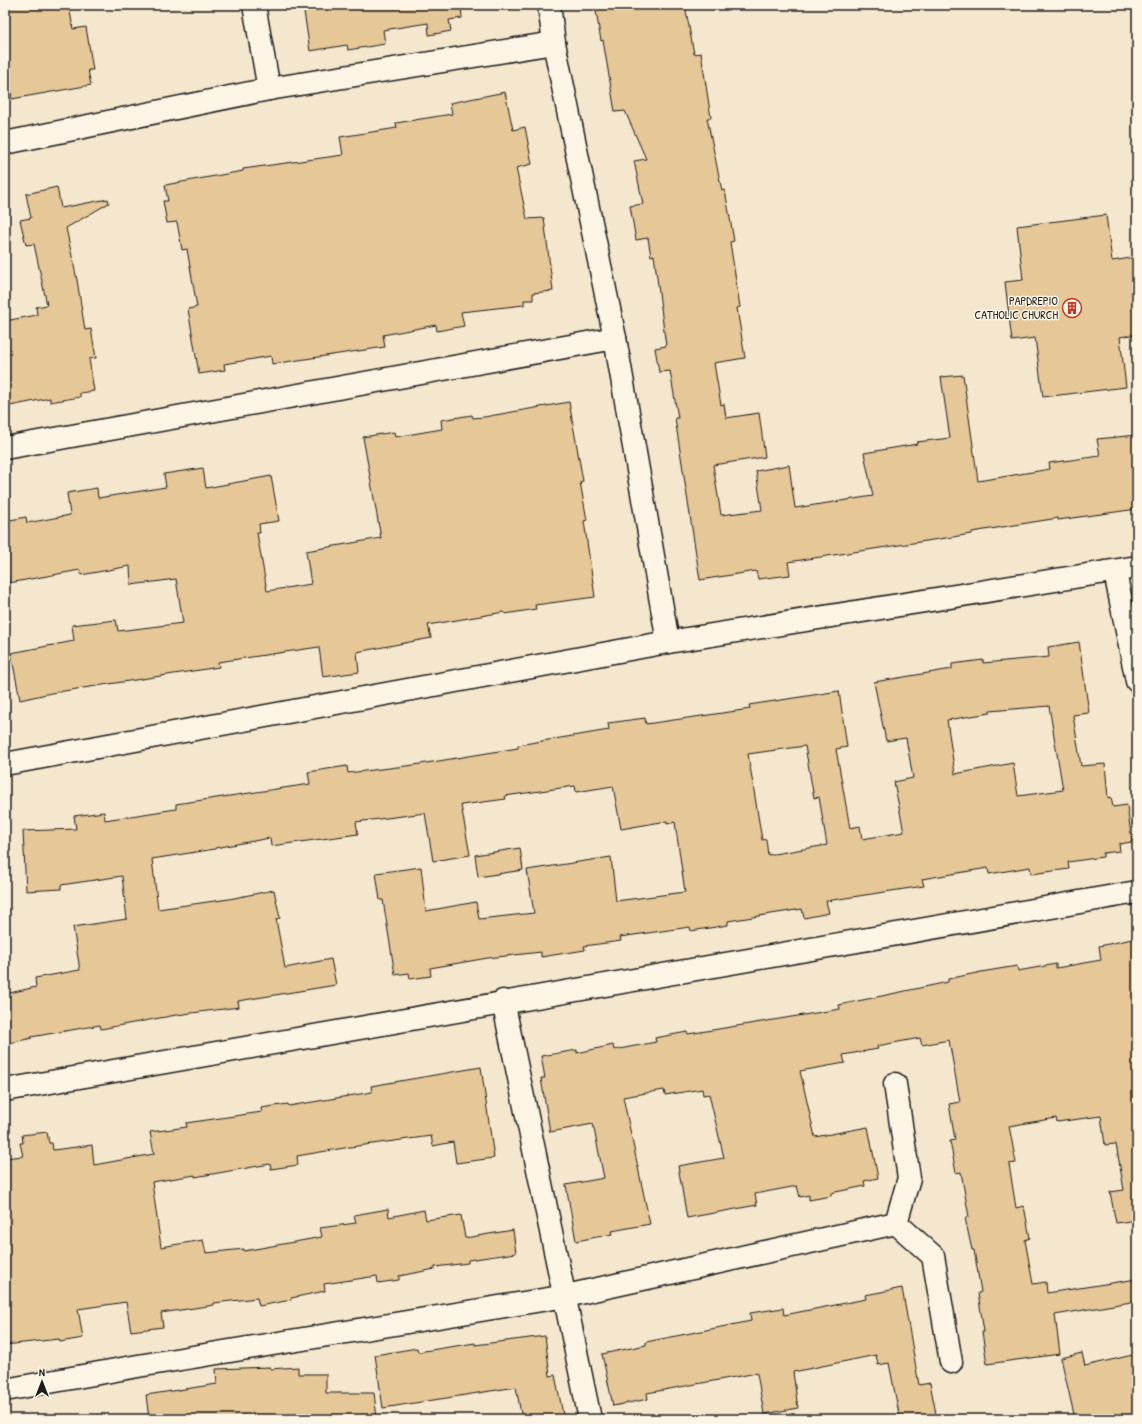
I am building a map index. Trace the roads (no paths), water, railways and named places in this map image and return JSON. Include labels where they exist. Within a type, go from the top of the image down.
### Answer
[{"type":"street","points":[[254,5],[269,89]]},
{"type":"street","points":[[548,5],[554,43],[615,338],[668,642]]},
{"type":"street","points":[[5,143],[269,89],[554,43]]},
{"type":"street","points":[[5,448],[615,338]]},
{"type":"street","points":[[5,764],[668,642],[1115,572],[1137,567]]},
{"type":"street","points":[[1115,572],[1137,681]]},
{"type":"street","points":[[5,1090],[1137,892]]},
{"type":"street","points":[[503,1002],[566,1296],[590,1419]]},
{"type":"street","points":[[895,1084],[909,1178],[896,1223]]},
{"type":"street","points":[[5,1390],[138,1366],[566,1296],[896,1223]]},
{"type":"street","points":[[896,1223],[933,1256],[951,1362]]},
{"type":"place","name":"PAPDREPIO CATHOLIC CHURCH","points":[[1072,308]]}]
